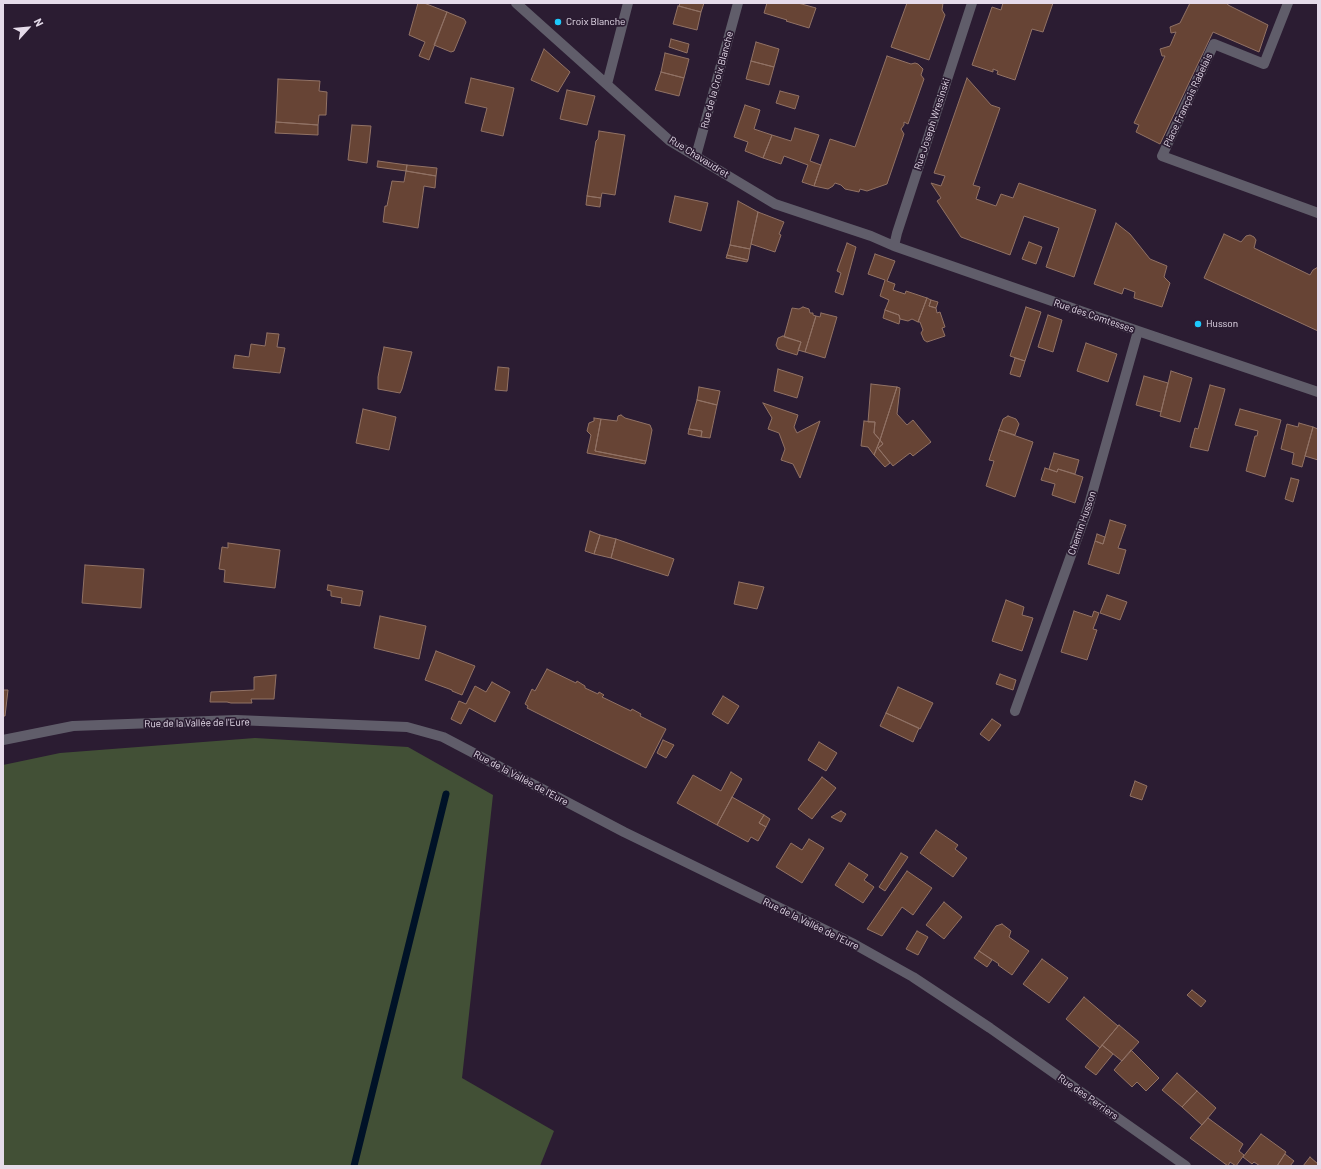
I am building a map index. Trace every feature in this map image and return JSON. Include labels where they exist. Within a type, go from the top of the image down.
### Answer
[{"type":"street","name":"Rue Chavaudret","points":[[516,3],[670,141],[775,204],[872,236]]},
{"type":"street","points":[[607,84],[628,3]]},
{"type":"street","name":"Rue de la Croix Blanche","points":[[696,156],[738,3]]},
{"type":"street","name":"Rue Joseph Wresinski","points":[[894,246],[972,3]]},
{"type":"street","name":"Place François Rabelais","points":[[1288,3],[1264,64],[1214,44],[1162,156],[1318,214]]},
{"type":"street","name":"Rue des Comtesses","points":[[872,236],[894,246],[1318,392]]},
{"type":"street","name":"Chemin Husson","points":[[1015,711],[1088,508],[1138,331]]},
{"type":"street","name":"Rue de la Vallée de l'Eure","points":[[3,740],[73,726],[236,720],[407,727],[443,737],[624,832],[854,944],[913,977],[990,1028]]},
{"type":"street","name":"Rue des Perriers","points":[[990,1028],[1186,1166]]},
{"type":"green space","points":[[255,738],[408,747],[493,795],[462,1078],[554,1131],[540,1166],[3,1166],[3,765],[60,753]]},
{"type":"building","points":[[418,3],[424,3],[447,12],[429,60],[419,56],[425,42],[409,35]]},
{"type":"building","points":[[680,3],[704,3],[701,12],[679,6]]},
{"type":"building","points":[[767,3],[798,3],[816,8],[809,28],[764,13]]},
{"type":"building","points":[[907,3],[943,3],[942,10],[945,15],[929,60],[891,47]]},
{"type":"building","points":[[1003,3],[1053,3],[1043,32],[1032,29],[1015,80],[997,74],[998,71],[993,69],[993,72],[972,65],[992,7],[1001,10]]},
{"type":"building","points":[[1190,3],[1227,3],[1228,5],[1268,25],[1259,52],[1213,32],[1160,144],[1136,132],[1139,125],[1134,123],[1165,56],[1162,56],[1160,49],[1170,46],[1176,32],[1171,33],[1170,27],[1180,23]]},
{"type":"building","points":[[678,6],[701,12],[697,30],[673,24]]},
{"type":"building","points":[[447,12],[464,19],[466,22],[454,51],[451,52],[434,45]]},
{"type":"building","points":[[671,39],[689,44],[687,53],[669,47]]},
{"type":"building","points":[[756,42],[779,49],[774,67],[751,61]]},
{"type":"building","points":[[544,49],[570,72],[558,92],[531,80]]},
{"type":"building","points":[[665,53],[689,59],[684,78],[661,72]]},
{"type":"building","points":[[887,56],[911,64],[918,64],[923,69],[921,75],[924,79],[908,124],[904,122],[901,129],[904,134],[887,184],[867,191],[860,189],[859,192],[845,189],[841,185],[835,183],[828,189],[814,186],[830,139],[855,147]]},
{"type":"building","points":[[751,61],[774,67],[769,85],[746,79]]},
{"type":"building","points":[[661,72],[684,78],[679,96],[655,90]]},
{"type":"building","points":[[471,78],[514,88],[503,136],[481,131],[487,108],[465,103]]},
{"type":"building","points":[[967,78],[991,105],[1000,108],[973,185],[980,187],[976,199],[996,206],[1001,194],[1013,198],[1019,183],[1096,210],[1074,277],[1046,267],[1059,228],[1024,216],[1010,255],[961,237],[937,201],[941,198],[931,183],[941,186],[945,176],[934,173]]},
{"type":"building","points":[[278,79],[320,81],[319,91],[327,92],[326,115],[319,115],[318,125],[276,122]]},
{"type":"building","points":[[567,90],[595,96],[587,125],[560,119]]},
{"type":"building","points":[[780,91],[799,96],[795,109],[776,103]]},
{"type":"building","points":[[745,105],[760,110],[754,129],[772,135],[763,158],[745,151],[748,142],[734,137]]},
{"type":"building","points":[[276,122],[318,125],[318,135],[275,133]]},
{"type":"building","points":[[352,125],[371,126],[367,163],[348,160]]},
{"type":"building","points":[[795,128],[819,135],[810,161],[821,165],[814,186],[802,182],[808,165],[784,156],[781,164],[763,158],[772,135],[791,141]]},
{"type":"building","points":[[599,131],[625,135],[615,195],[602,193],[601,198],[587,196]]},
{"type":"building","points":[[378,161],[407,165],[406,171],[377,167]]},
{"type":"building","points":[[407,165],[437,168],[436,176],[406,171]]},
{"type":"building","points":[[406,171],[436,176],[435,188],[424,186],[418,228],[383,222],[385,206],[387,206],[392,181],[404,182]]},
{"type":"building","points":[[587,196],[601,198],[600,207],[586,205]]},
{"type":"building","points":[[675,196],[708,203],[701,231],[669,222]]},
{"type":"building","points":[[738,201],[758,212],[750,249],[730,245]]},
{"type":"building","points":[[758,212],[784,222],[779,234],[781,235],[775,252],[751,244]]},
{"type":"building","points":[[1116,223],[1130,234],[1150,259],[1167,266],[1164,277],[1170,283],[1162,307],[1134,298],[1135,292],[1124,288],[1122,294],[1094,284]]},
{"type":"building","points":[[1224,234],[1241,242],[1246,236],[1250,235],[1256,240],[1254,248],[1310,275],[1313,270],[1318,267],[1318,331],[1204,278]]},
{"type":"building","points":[[1029,242],[1042,247],[1036,264],[1022,259]]},
{"type":"building","points":[[847,243],[856,247],[843,295],[835,292],[841,273],[837,271]]},
{"type":"building","points":[[730,245],[750,249],[748,260],[727,255]]},
{"type":"building","points":[[875,254],[895,261],[887,281],[895,284],[893,290],[905,294],[906,291],[927,298],[918,322],[912,319],[908,321],[900,319],[899,315],[885,310],[889,300],[880,296],[885,280],[868,274]]},
{"type":"building","points":[[727,255],[748,260],[747,262],[726,258]]},
{"type":"building","points":[[927,298],[931,300],[929,306],[936,308],[937,313],[940,312],[945,327],[942,328],[945,336],[927,342],[924,340],[921,333],[923,330],[920,322],[918,322]]},
{"type":"building","points":[[931,300],[938,302],[936,308],[929,306]]},
{"type":"building","points":[[803,307],[809,309],[810,313],[813,313],[813,315],[816,316],[805,352],[798,350],[801,342],[784,337],[792,308],[799,309]]},
{"type":"building","points":[[1026,307],[1041,312],[1025,361],[1010,356]]},
{"type":"building","points":[[885,310],[899,315],[899,324],[883,318]]},
{"type":"building","points":[[821,313],[837,317],[825,358],[805,352],[816,316],[820,317]]},
{"type":"building","points":[[1048,315],[1062,320],[1053,352],[1038,347]]},
{"type":"building","points":[[267,333],[279,334],[277,347],[285,348],[280,373],[233,368],[235,355],[249,357],[251,344],[265,346]]},
{"type":"building","points":[[783,336],[801,342],[797,355],[778,349],[776,345],[778,338]]},
{"type":"building","points":[[1086,343],[1117,354],[1108,382],[1077,371]]},
{"type":"building","points":[[384,347],[412,352],[400,393],[378,389],[378,377]]},
{"type":"building","points":[[1015,358],[1025,361],[1020,377],[1010,374]]},
{"type":"building","points":[[498,367],[509,368],[507,391],[495,390]]},
{"type":"building","points":[[778,369],[803,377],[797,398],[774,391]]},
{"type":"building","points":[[1171,371],[1192,378],[1180,422],[1160,416]]},
{"type":"building","points":[[1144,376],[1168,383],[1161,412],[1136,405]]},
{"type":"building","points":[[871,384],[897,387],[880,440],[874,433],[875,422],[868,422]]},
{"type":"building","points":[[1210,385],[1225,389],[1208,451],[1190,447],[1195,428],[1198,429]]},
{"type":"building","points":[[699,387],[720,391],[717,405],[697,400]]},
{"type":"building","points":[[897,387],[900,388],[897,414],[907,425],[913,420],[931,442],[913,456],[910,453],[893,466],[878,448],[883,444],[880,440]]},
{"type":"building","points":[[697,400],[717,405],[710,438],[701,437],[702,431],[689,429]]},
{"type":"building","points":[[763,403],[798,415],[794,427],[797,433],[820,421],[800,478],[793,464],[781,460],[785,449],[779,433],[768,429],[772,418]]},
{"type":"building","points":[[363,409],[396,417],[389,450],[356,443]]},
{"type":"building","points":[[1240,409],[1281,420],[1265,477],[1246,471],[1255,436],[1257,436],[1258,431],[1235,425]]},
{"type":"building","points":[[621,415],[625,418],[650,425],[652,430],[646,461],[595,451],[601,419],[617,421],[618,416]]},
{"type":"building","points":[[1008,416],[1016,419],[1019,424],[1015,435],[999,430],[1003,419]]},
{"type":"building","points":[[594,418],[601,419],[595,451],[646,461],[645,464],[587,453],[591,435],[587,431],[589,423],[594,421]]},
{"type":"building","points":[[864,421],[875,422],[874,433],[880,440],[874,455],[868,447],[861,446]]},
{"type":"building","points":[[1299,423],[1313,427],[1302,467],[1292,464],[1294,453],[1281,449],[1287,424],[1298,427]]},
{"type":"building","points":[[1313,427],[1318,429],[1318,460],[1305,456]]},
{"type":"building","points":[[689,429],[702,431],[701,437],[688,434]]},
{"type":"building","points":[[999,430],[1033,442],[1015,497],[986,486],[994,461],[989,460]]},
{"type":"building","points":[[880,440],[883,444],[878,448],[890,463],[885,467],[874,455]]},
{"type":"building","points":[[1054,453],[1079,460],[1075,474],[1058,469],[1057,472],[1049,469]]},
{"type":"building","points":[[1045,468],[1057,472],[1058,469],[1083,477],[1075,503],[1052,495],[1055,484],[1041,480]]},
{"type":"building","points":[[1291,478],[1299,480],[1293,502],[1285,499]]},
{"type":"building","points":[[1110,520],[1126,525],[1118,548],[1126,550],[1119,574],[1088,564],[1095,541],[1103,544]]},
{"type":"building","points":[[590,531],[600,535],[594,554],[585,551]]},
{"type":"building","points":[[1097,534],[1105,537],[1103,544],[1095,541]]},
{"type":"building","points":[[600,535],[616,539],[611,558],[594,554]]},
{"type":"building","points":[[616,539],[674,559],[668,576],[611,558]]},
{"type":"building","points":[[228,543],[280,550],[275,588],[224,582],[225,570],[219,569],[222,547],[228,548]]},
{"type":"building","points":[[85,565],[144,569],[141,608],[82,603]]},
{"type":"building","points":[[739,582],[764,587],[757,609],[734,604]]},
{"type":"building","points":[[328,585],[363,591],[360,606],[341,603],[342,598],[331,596],[331,591],[327,590]]},
{"type":"building","points":[[1107,595],[1127,602],[1120,620],[1100,613]]},
{"type":"building","points":[[1006,600],[1024,607],[1022,615],[1033,618],[1022,651],[992,641]]},
{"type":"building","points":[[1074,611],[1092,617],[1094,611],[1099,613],[1093,629],[1097,630],[1087,660],[1061,652]]},
{"type":"building","points":[[380,616],[426,626],[419,659],[374,648]]},
{"type":"building","points":[[436,651],[475,666],[462,695],[425,680]]},
{"type":"building","points":[[547,669],[576,683],[577,681],[585,686],[585,688],[598,694],[599,692],[604,695],[602,697],[631,711],[632,709],[641,714],[640,716],[666,729],[646,768],[527,708],[528,706],[525,704],[532,689],[535,691]]},
{"type":"building","points":[[1000,674],[1016,680],[1013,690],[996,684]]},
{"type":"building","points":[[276,675],[274,699],[251,699],[252,703],[210,702],[211,692],[254,690],[254,677]]},
{"type":"building","points":[[492,682],[510,692],[495,722],[469,708],[461,724],[451,719],[459,701],[466,704],[475,686],[486,692]]},
{"type":"building","points":[[898,687],[933,703],[920,729],[886,713]]},
{"type":"building","points":[[3,690],[8,690],[5,716],[3,716]]},
{"type":"building","points":[[723,696],[739,706],[728,724],[712,714]]},
{"type":"building","points":[[886,713],[919,728],[913,742],[880,726]]},
{"type":"building","points":[[992,719],[1001,725],[989,741],[980,734]]},
{"type":"building","points":[[663,740],[674,745],[666,758],[657,753]]},
{"type":"building","points":[[819,742],[837,753],[826,771],[808,760]]},
{"type":"building","points":[[731,772],[742,779],[717,825],[677,803],[693,775],[721,791]]},
{"type":"building","points":[[822,777],[836,788],[812,819],[798,809]]},
{"type":"building","points":[[1135,781],[1147,786],[1142,800],[1130,796]]},
{"type":"building","points":[[732,797],[764,815],[759,823],[766,827],[758,841],[751,837],[748,842],[717,825]]},
{"type":"building","points":[[841,811],[846,814],[841,822],[831,817]]},
{"type":"building","points":[[764,815],[770,819],[766,827],[759,823]]},
{"type":"building","points":[[936,830],[958,845],[955,849],[967,858],[953,877],[920,853]]},
{"type":"building","points":[[809,839],[824,848],[802,883],[776,867],[791,843],[802,850]]},
{"type":"building","points":[[901,853],[908,857],[885,891],[879,887]]},
{"type":"building","points":[[849,863],[868,875],[864,880],[874,887],[863,903],[835,885]]},
{"type":"building","points":[[907,871],[932,888],[913,915],[902,907],[882,936],[867,929]]},
{"type":"building","points":[[944,902],[962,917],[944,939],[926,925]]},
{"type":"building","points":[[1002,924],[1011,931],[1009,937],[1029,951],[1012,975],[998,965],[999,964],[979,951],[996,926]]},
{"type":"building","points":[[917,931],[928,937],[918,955],[906,949]]},
{"type":"building","points":[[979,951],[992,960],[987,967],[974,958]]},
{"type":"building","points":[[1042,959],[1068,978],[1049,1003],[1023,984]]},
{"type":"building","points":[[1192,990],[1206,1001],[1201,1007],[1187,995]]},
{"type":"building","points":[[1084,997],[1118,1026],[1100,1048],[1066,1019]]},
{"type":"building","points":[[1119,1025],[1139,1042],[1122,1061],[1102,1045]]},
{"type":"building","points":[[1102,1045],[1113,1054],[1096,1075],[1085,1067]]},
{"type":"building","points":[[1131,1050],[1159,1078],[1146,1091],[1137,1082],[1132,1087],[1114,1070]]},
{"type":"building","points":[[1177,1073],[1197,1091],[1182,1107],[1162,1090]]},
{"type":"building","points":[[1197,1091],[1216,1108],[1202,1125],[1182,1107]]},
{"type":"building","points":[[1208,1118],[1243,1144],[1239,1151],[1244,1155],[1236,1166],[1230,1162],[1228,1166],[1190,1138]]},
{"type":"building","points":[[1261,1134],[1286,1152],[1277,1166],[1260,1166],[1254,1162],[1252,1164],[1243,1157]]},
{"type":"building","points":[[1285,1154],[1294,1161],[1290,1166],[1277,1166]]},
{"type":"building","points":[[1310,1157],[1318,1164],[1318,1166],[1303,1166]]},
{"type":"waterway","points":[[354,1166],[446,794]]},
{"type":"place","name":"Croix Blanche","points":[[558,22]]},
{"type":"place","name":"Husson","points":[[1198,324]]}]
